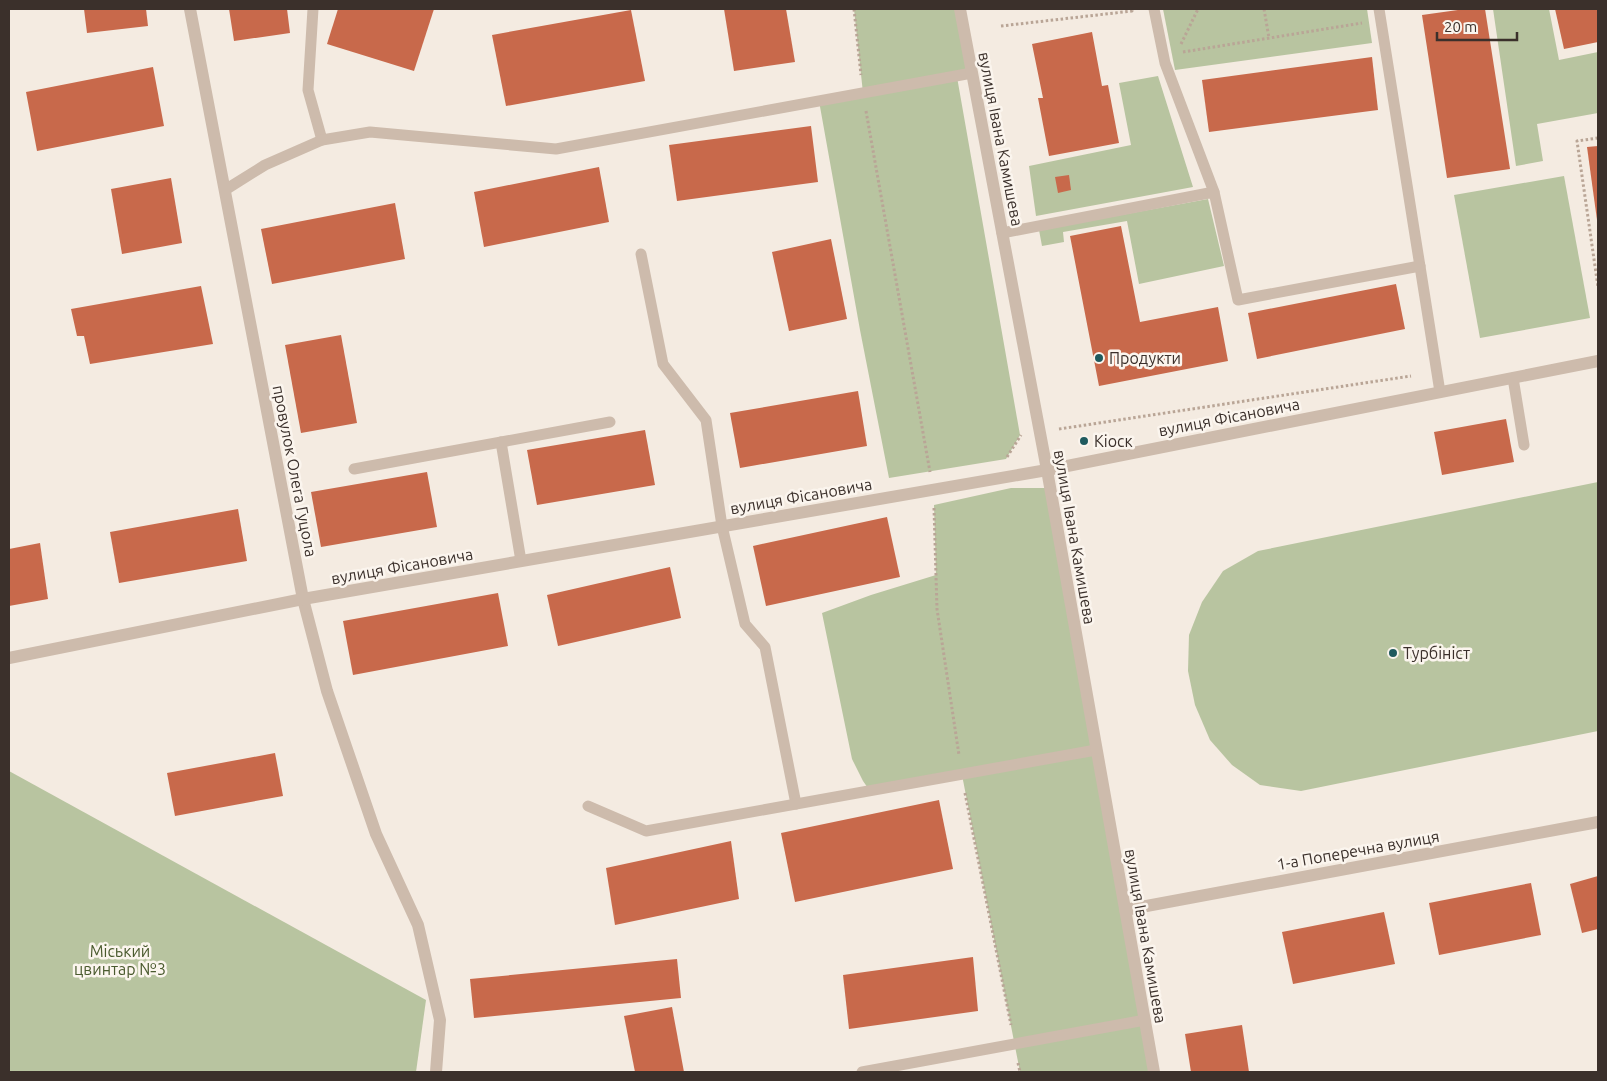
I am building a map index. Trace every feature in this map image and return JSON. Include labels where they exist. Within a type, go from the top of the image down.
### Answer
[{"type":"street","name":"провулок Олега Гуцола","points":[[190,9],[303,599],[327,691],[376,834],[418,925],[440,1020],[436,1072]]},
{"type":"street","name":"вулиця Івана Камишева","points":[[960,9],[1047,470],[1154,1072]]},
{"type":"street","name":"вулиця Фісановича","points":[[9,658],[303,599],[1047,470],[1598,361]]},
{"type":"street","name":"1-а Поперечна вулиця","points":[[1125,910],[1598,822]]},
{"type":"lane","points":[[313,9],[308,90],[322,140]]},
{"type":"lane","points":[[1154,9],[1165,63],[1214,192],[1238,300],[1420,266]]},
{"type":"lane","points":[[1380,14],[1440,392]]},
{"type":"lane","points":[[225,190],[265,165],[322,140],[370,132],[556,149],[972,74]]},
{"type":"lane","points":[[1002,233],[1214,192]]},
{"type":"lane","points":[[641,254],[663,364],[706,420],[722,526],[745,624],[764,647],[796,804]]},
{"type":"lane","points":[[1513,378],[1524,445]]},
{"type":"lane","points":[[354,469],[610,422]]},
{"type":"lane","points":[[501,442],[521,561]]},
{"type":"lane","points":[[588,806],[646,831],[1096,750]]},
{"type":"lane","points":[[862,1072],[1144,1020]]},
{"type":"path","points":[[854,9],[863,93],[933,489],[937,609],[962,774],[1020,1072]]},
{"type":"path","points":[[1001,26],[1132,11],[1132,9]]},
{"type":"path","points":[[1180,46],[1198,9]]},
{"type":"path","points":[[1264,9],[1269,38]]},
{"type":"path","points":[[1176,53],[1269,38],[1380,14]]},
{"type":"path","points":[[1598,138],[1577,141],[1598,287]]},
{"type":"path","points":[[1006,459],[1020,435],[1437,372]]},
{"type":"green space","points":[[854,9],[960,9],[972,73],[957,77],[1020,435],[1006,459],[889,478],[819,101],[863,93]]},
{"type":"green space","points":[[1163,9],[1367,9],[1372,43],[1175,70]]},
{"type":"green space","points":[[1493,9],[1549,9],[1559,60],[1598,52],[1598,113],[1537,124],[1543,161],[1516,166]]},
{"type":"green space","points":[[1158,76],[1193,187],[1036,216],[1029,166],[1131,145],[1119,83]]},
{"type":"green space","points":[[1564,176],[1590,318],[1480,338],[1454,195]]},
{"type":"green space","points":[[1208,199],[1224,266],[1139,284],[1127,221],[1063,232],[1064,242],[1042,246],[1039,230]]},
{"type":"green space","name":"Турбініст","points":[[1598,482],[1598,731],[1301,791],[1260,785],[1232,765],[1210,740],[1195,705],[1188,671],[1189,635],[1202,602],[1223,571],[1258,551]]},
{"type":"green space","points":[[1011,488],[1050,488],[1154,1072],[1020,1072],[962,775],[870,791],[852,759],[822,613],[871,595],[936,575],[934,505]]},
{"type":"green space","name":"Міський цвинтар №3","points":[[9,771],[426,1000],[416,1072],[9,1072]]},
{"type":"building","points":[[84,9],[146,9],[148,26],[87,33]]},
{"type":"building","points":[[229,9],[287,9],[290,33],[234,41]]},
{"type":"building","points":[[338,9],[434,9],[414,71],[327,44]]},
{"type":"building","points":[[724,9],[786,9],[795,62],[734,71]]},
{"type":"building","points":[[1465,9],[1485,9],[1510,169],[1447,178],[1422,15]]},
{"type":"building","points":[[1555,9],[1598,9],[1598,42],[1564,49]]},
{"type":"building","points":[[631,10],[645,81],[506,106],[492,35]]},
{"type":"building","points":[[1092,32],[1102,86],[1108,85],[1119,143],[1049,156],[1038,98],[1043,98],[1032,44]]},
{"type":"building","points":[[1372,57],[1378,110],[1209,132],[1202,80]]},
{"type":"building","points":[[153,67],[164,126],[37,151],[26,92]]},
{"type":"building","points":[[811,126],[818,182],[677,201],[669,145]]},
{"type":"building","points":[[1598,146],[1598,220],[1597,220],[1587,147]]},
{"type":"building","points":[[599,167],[609,222],[484,247],[474,192]]},
{"type":"building","points":[[1069,175],[1071,190],[1058,193],[1055,177]]},
{"type":"building","points":[[171,178],[182,243],[122,254],[111,189]]},
{"type":"building","points":[[395,203],[405,259],[272,284],[261,229]]},
{"type":"building","points":[[1121,226],[1140,322],[1218,307],[1228,361],[1099,386],[1070,236]]},
{"type":"building","points":[[831,239],[847,319],[789,331],[772,252]]},
{"type":"building","points":[[1396,284],[1405,329],[1257,359],[1248,313]]},
{"type":"building","points":[[201,286],[213,344],[90,364],[84,336],[77,336],[71,309]]},
{"type":"building","points":[[341,335],[357,423],[301,433],[285,345]]},
{"type":"building","points":[[858,391],[867,446],[740,468],[730,413]]},
{"type":"building","points":[[1506,419],[1514,462],[1442,475],[1434,432]]},
{"type":"building","points":[[645,430],[655,485],[537,505],[527,450]]},
{"type":"building","points":[[427,472],[437,527],[321,547],[311,492]]},
{"type":"building","points":[[238,509],[247,561],[119,583],[110,532]]},
{"type":"building","points":[[887,517],[900,577],[766,606],[753,546]]},
{"type":"building","points":[[40,543],[48,599],[9,606],[9,549]]},
{"type":"building","points":[[670,567],[681,618],[558,646],[547,595]]},
{"type":"building","points":[[498,593],[508,646],[353,675],[343,621]]},
{"type":"building","points":[[275,753],[283,796],[175,816],[167,773]]},
{"type":"building","points":[[939,800],[953,869],[795,902],[781,833]]},
{"type":"building","points":[[731,841],[739,899],[615,925],[606,868]]},
{"type":"building","points":[[1598,876],[1598,929],[1582,933],[1570,884]]},
{"type":"building","points":[[1531,883],[1541,935],[1439,955],[1429,903]]},
{"type":"building","points":[[1384,912],[1395,964],[1293,984],[1282,932]]},
{"type":"building","points":[[973,957],[978,1011],[849,1029],[843,975]]},
{"type":"building","points":[[677,959],[681,998],[474,1018],[470,979]]},
{"type":"building","points":[[672,1007],[684,1072],[635,1072],[624,1016]]},
{"type":"building","points":[[1242,1025],[1249,1072],[1191,1072],[1185,1034]]},
{"type":"place","name":"Продукти","points":[[1099,358]]},
{"type":"place","name":"Кіоск","points":[[1084,441]]},
{"type":"place","name":"Турбініст","points":[[1393,653]]}]
